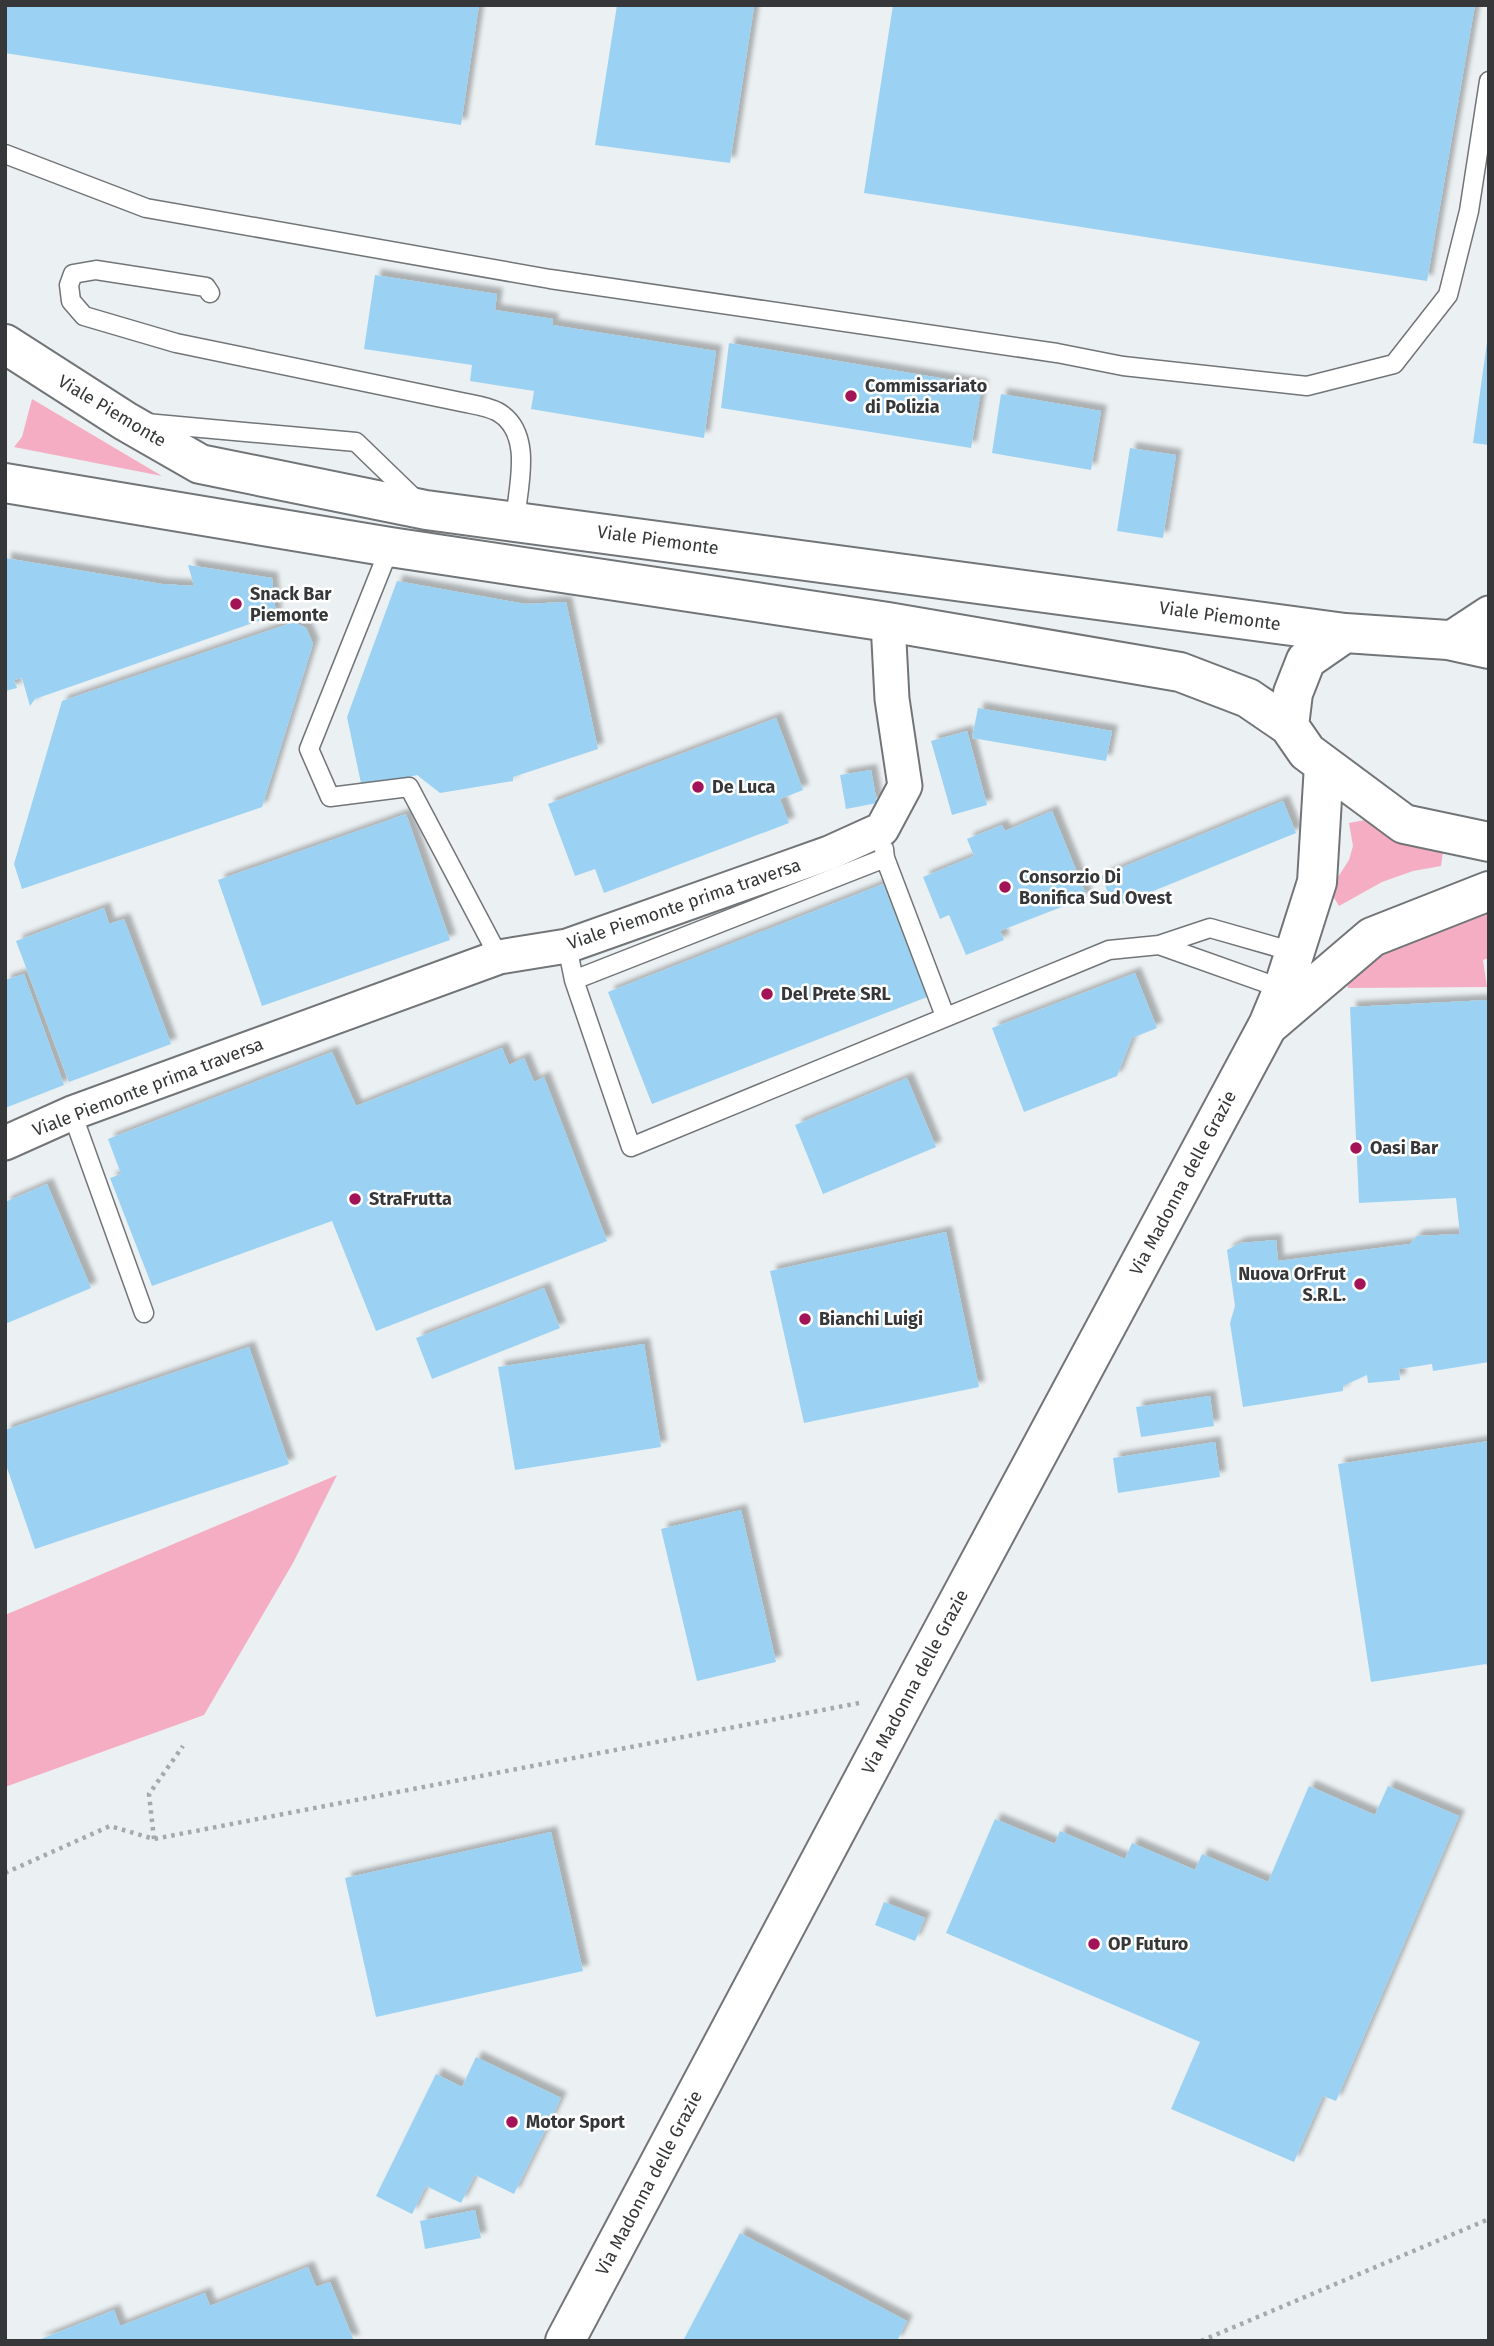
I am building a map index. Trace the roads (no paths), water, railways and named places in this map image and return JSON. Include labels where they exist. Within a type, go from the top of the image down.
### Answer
[{"type":"street","name":"Viale Piemonte","points":[[5,344],[125,421],[200,464],[426,509],[1345,634],[1448,640],[1489,649]]},
{"type":"street","points":[[5,483],[390,547],[888,622],[1180,672],[1248,698],[1289,726],[1307,752],[1404,824],[1489,842]]},
{"type":"street","points":[[1448,640],[1489,613]]},
{"type":"street","points":[[884,844],[905,786],[892,699],[888,622]]},
{"type":"street","points":[[1289,726],[1293,693],[1306,660],[1345,634]]},
{"type":"street","name":"Via Madonna delle Grazie","points":[[565,2341],[905,1700],[1268,1025],[1283,989],[1317,882],[1324,765]]},
{"type":"street","name":"Viale Piemonte prima traversa","points":[[5,1143],[72,1113],[499,957],[567,946],[829,853],[884,844]]},
{"type":"street","points":[[1268,1025],[1373,937],[1489,891]]},
{"type":"lane","points":[[5,154],[146,208],[550,279],[1057,353],[1124,366],[1307,386],[1394,364],[1448,295],[1469,211],[1489,81]]},
{"type":"lane","points":[[210,293],[206,286],[96,270],[73,274],[69,285],[71,301],[84,316],[176,343],[466,402],[499,412],[519,435],[521,453],[515,520]]},
{"type":"lane","points":[[125,421],[356,442],[426,509]]},
{"type":"lane","points":[[390,547],[309,749],[330,797],[409,787],[499,957]]},
{"type":"lane","points":[[573,979],[884,844],[945,1016]]},
{"type":"lane","points":[[567,946],[573,979],[631,1147],[1110,950],[1159,945],[1210,928],[1294,952]]},
{"type":"lane","points":[[1159,945],[1283,989]]},
{"type":"lane","points":[[72,1113],[144,1313]]},
{"type":"place","name":"Commissariato di Polizia","points":[[851,396]]},
{"type":"place","name":"Snack Bar Piemonte","points":[[236,604]]},
{"type":"place","name":"De Luca","points":[[698,787]]},
{"type":"place","name":"Consorzio Di Bonifica Sud Ovest","points":[[1005,887]]},
{"type":"place","name":"Del Prete SRL","points":[[767,994]]},
{"type":"place","name":"Oasi Bar","points":[[1356,1148]]},
{"type":"place","name":"StraFrutta","points":[[355,1199]]},
{"type":"place","name":"Nuova OrFrut S.R.L.","points":[[1360,1284]]},
{"type":"place","name":"Bianchi Luigi","points":[[805,1319]]},
{"type":"place","name":"OP Futuro","points":[[1094,1944]]},
{"type":"place","name":"Motor Sport","points":[[512,2122]]}]
